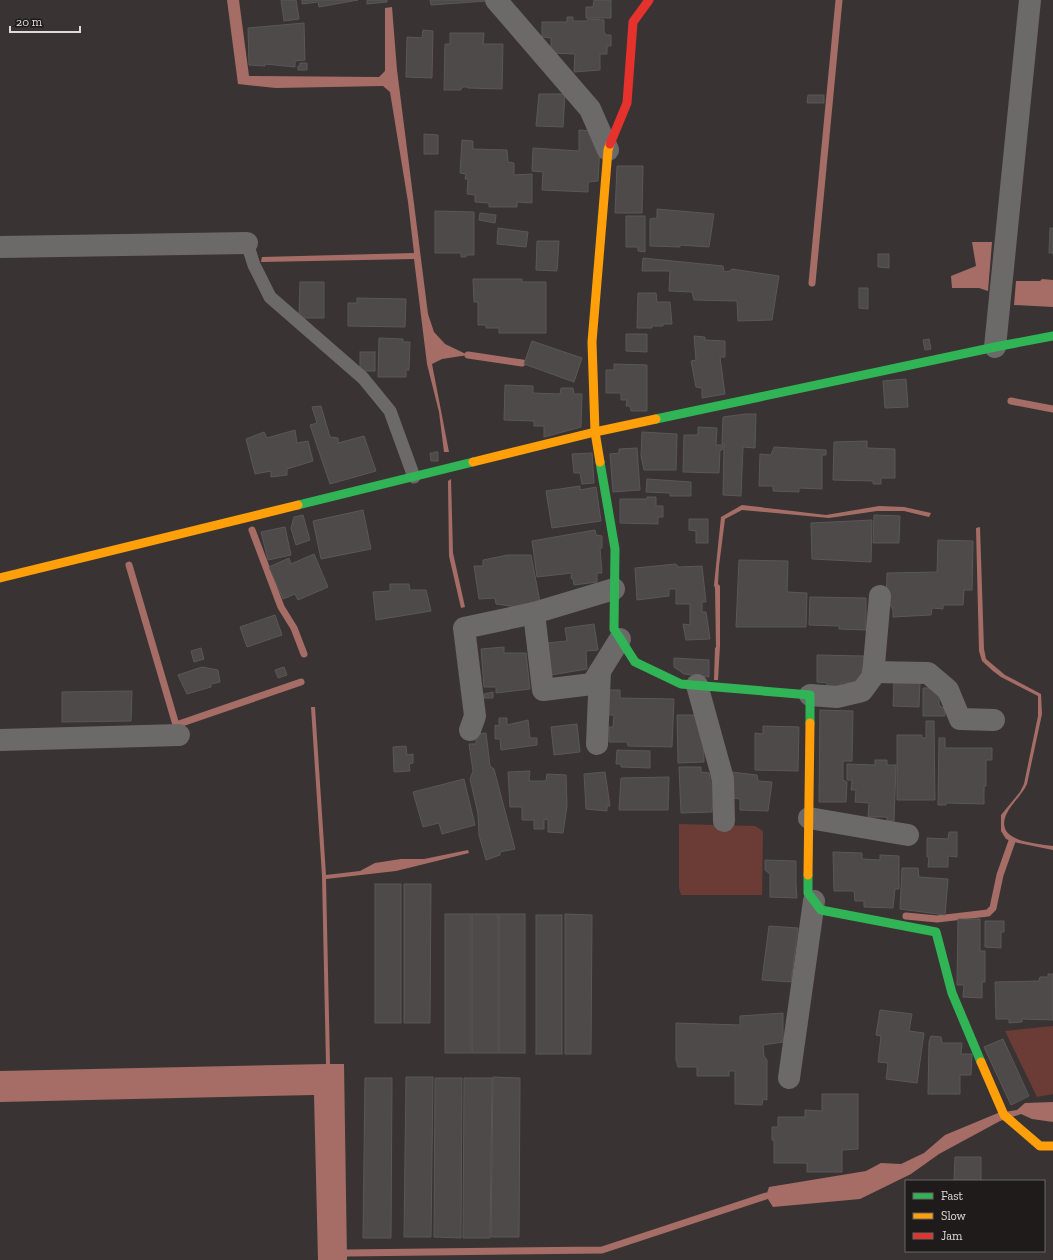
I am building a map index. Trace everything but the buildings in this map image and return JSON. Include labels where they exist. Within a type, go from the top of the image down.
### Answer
[{"type":"street","points":[[496,0],[590,109],[608,150]]},
{"type":"street","points":[[649,0],[633,22],[627,103],[608,150],[592,342],[595,432],[614,549],[614,629],[635,662],[681,684],[837,697],[862,691],[873,676],[880,596]]},
{"type":"street","points":[[995,347],[1030,0]]},
{"type":"street","points":[[0,247],[247,243]]},
{"type":"street","points":[[0,578],[595,432],[1053,336]]},
{"type":"street","points":[[470,730],[474,716],[464,628],[534,613],[614,589]]},
{"type":"street","points":[[534,613],[543,690],[592,684],[620,639]]},
{"type":"street","points":[[598,744],[600,671]]},
{"type":"street","points":[[873,672],[928,673],[948,690],[960,719],[994,720]]},
{"type":"street","points":[[697,685],[723,778],[724,821]]},
{"type":"street","points":[[810,695],[808,893],[821,910],[936,932],[952,993],[1004,1114],[1040,1146],[1053,1146]]},
{"type":"street","points":[[0,740],[179,735]]},
{"type":"street","points":[[809,818],[908,835]]},
{"type":"street","points":[[789,1078],[814,901]]},
{"type":"lane","points":[[247,243],[254,265],[270,297],[363,378],[390,412],[414,477]]},
{"type":"shaded area","points":[[227,0],[239,0],[249,76],[379,77],[385,71],[385,8],[392,7],[397,70],[428,314],[434,332],[445,344],[468,355],[442,359],[432,364],[449,452],[444,452],[439,412],[427,364],[414,259],[261,262],[262,257],[414,253],[408,202],[390,92],[383,86],[276,88],[238,84]]},
{"type":"shaded area","points":[[972,242],[992,242],[988,291],[979,288],[952,288],[951,276],[976,266]]},
{"type":"shaded area","points":[[1042,279],[1053,280],[1053,307],[1014,305],[1016,281],[1040,281]]},
{"type":"shaded area","points":[[451,479],[453,553],[465,607],[461,608],[449,556],[448,481]]},
{"type":"shaded area","points":[[742,505],[826,515],[879,506],[904,507],[931,513],[929,517],[904,511],[877,511],[829,518],[742,510],[725,519],[718,584],[720,586],[720,646],[718,680],[714,680],[716,647],[714,585],[721,517]]},
{"type":"shaded area","points":[[980,527],[984,649],[986,659],[1005,675],[1041,694],[1042,714],[1027,784],[1008,811],[1004,824],[1006,831],[1011,836],[1027,842],[1053,846],[1053,850],[1014,842],[1006,839],[1001,831],[1001,815],[1020,792],[1024,784],[1038,716],[1038,696],[1001,677],[982,661],[979,651],[976,528]]},
{"type":"shaded area","points":[[311,707],[315,707],[326,875],[360,871],[375,863],[401,859],[424,859],[468,850],[469,853],[396,871],[326,879],[330,1064],[344,1064],[347,1260],[318,1260],[314,1095],[0,1102],[0,1071],[326,1064],[322,876]]},
{"type":"shaded area","points":[[679,824],[755,826],[763,831],[762,895],[681,895],[679,888]]},
{"type":"shaded area","points":[[1053,1026],[1053,1094],[1037,1097],[1005,1031]]},
{"type":"shaded area","points":[[1053,1102],[1053,1122],[1032,1119],[1021,1114],[1000,1121],[939,1154],[911,1174],[860,1199],[773,1207],[766,1196],[769,1187],[866,1171],[881,1163],[901,1164],[924,1153],[945,1135],[998,1113],[1017,1110],[1025,1103]]},
{"type":"waterway","points":[[812,283],[839,0]]},
{"type":"waterway","points":[[468,355],[522,363]]},
{"type":"waterway","points":[[1011,401],[1053,409]]},
{"type":"waterway","points":[[252,530],[281,607],[294,628],[304,654]]},
{"type":"waterway","points":[[129,565],[176,725],[301,682]]},
{"type":"waterway","points":[[906,916],[937,919],[988,913],[993,908],[1000,875],[1012,841]]},
{"type":"waterway","points":[[347,1253],[602,1250],[766,1196]]},
{"type":"traffic: fast","points":[[656,419],[1053,336]]},
{"type":"traffic: fast","points":[[298,505],[473,462]]},
{"type":"traffic: fast","points":[[600,462],[615,549],[614,629],[635,662],[681,684],[810,695],[810,723]]},
{"type":"traffic: fast","points":[[808,875],[808,893],[821,910],[936,932],[952,993],[981,1062]]},
{"type":"traffic: slow","points":[[600,462],[595,432],[592,342],[608,150],[610,144]]},
{"type":"traffic: slow","points":[[473,462],[595,432],[656,419]]},
{"type":"traffic: slow","points":[[0,578],[298,505]]},
{"type":"traffic: slow","points":[[808,875],[810,723]]},
{"type":"traffic: slow","points":[[981,1062],[1004,1115],[1040,1146],[1053,1146]]},
{"type":"traffic: jam","points":[[610,144],[627,103],[633,22],[649,0]]}]
